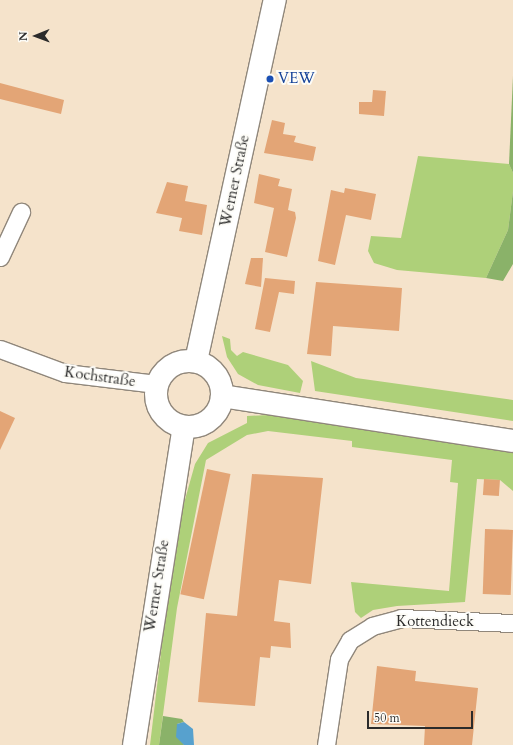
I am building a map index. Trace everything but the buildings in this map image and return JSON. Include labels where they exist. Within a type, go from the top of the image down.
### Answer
[{"type":"main road","name":"Werner Straße","points":[[196,362],[275,0]]},
{"type":"main road","points":[[196,362],[212,370],[222,396],[211,419],[195,427],[184,427],[161,413],[155,394],[156,384],[164,372],[176,363],[196,362]]},
{"type":"main road","points":[[222,396],[513,441]]},
{"type":"main road","name":"Werner Straße","points":[[134,745],[184,427]]},
{"type":"street","points":[[0,257],[21,212]]},
{"type":"street","name":"Kochstraße","points":[[0,349],[65,373],[156,384]]},
{"type":"street","name":"Kottendieck","points":[[326,745],[339,659],[350,640],[367,629],[401,618],[513,623]]},
{"type":"green space","points":[[513,76],[513,173],[509,164]]},
{"type":"green space","points":[[418,156],[509,164],[513,173],[513,191],[508,230],[486,278],[397,270],[374,263],[368,251],[371,236],[401,238]]},
{"type":"green space","points":[[513,191],[513,264],[503,281],[486,278],[508,230]]},
{"type":"green space","points":[[222,336],[230,339],[231,350],[237,356],[243,352],[288,365],[303,381],[300,393],[258,385],[238,374],[227,357]]},
{"type":"green space","points":[[311,361],[356,378],[513,400],[513,421],[315,391]]},
{"type":"green space","points":[[268,415],[513,450],[513,491],[500,480],[477,479],[465,602],[397,606],[373,610],[361,618],[355,612],[351,582],[449,591],[458,483],[450,482],[452,460],[352,447],[352,441],[268,431],[247,435],[206,460],[177,608],[159,745],[150,745],[175,535],[195,464],[208,443],[247,423],[247,416]]},
{"type":"green space","points":[[163,716],[182,719],[184,722],[177,724],[184,745],[159,745]]},
{"type":"water","points":[[184,722],[193,729],[194,745],[184,745],[176,737],[177,724]]},
{"type":"place","name":"VEW","points":[[270,79]]}]
